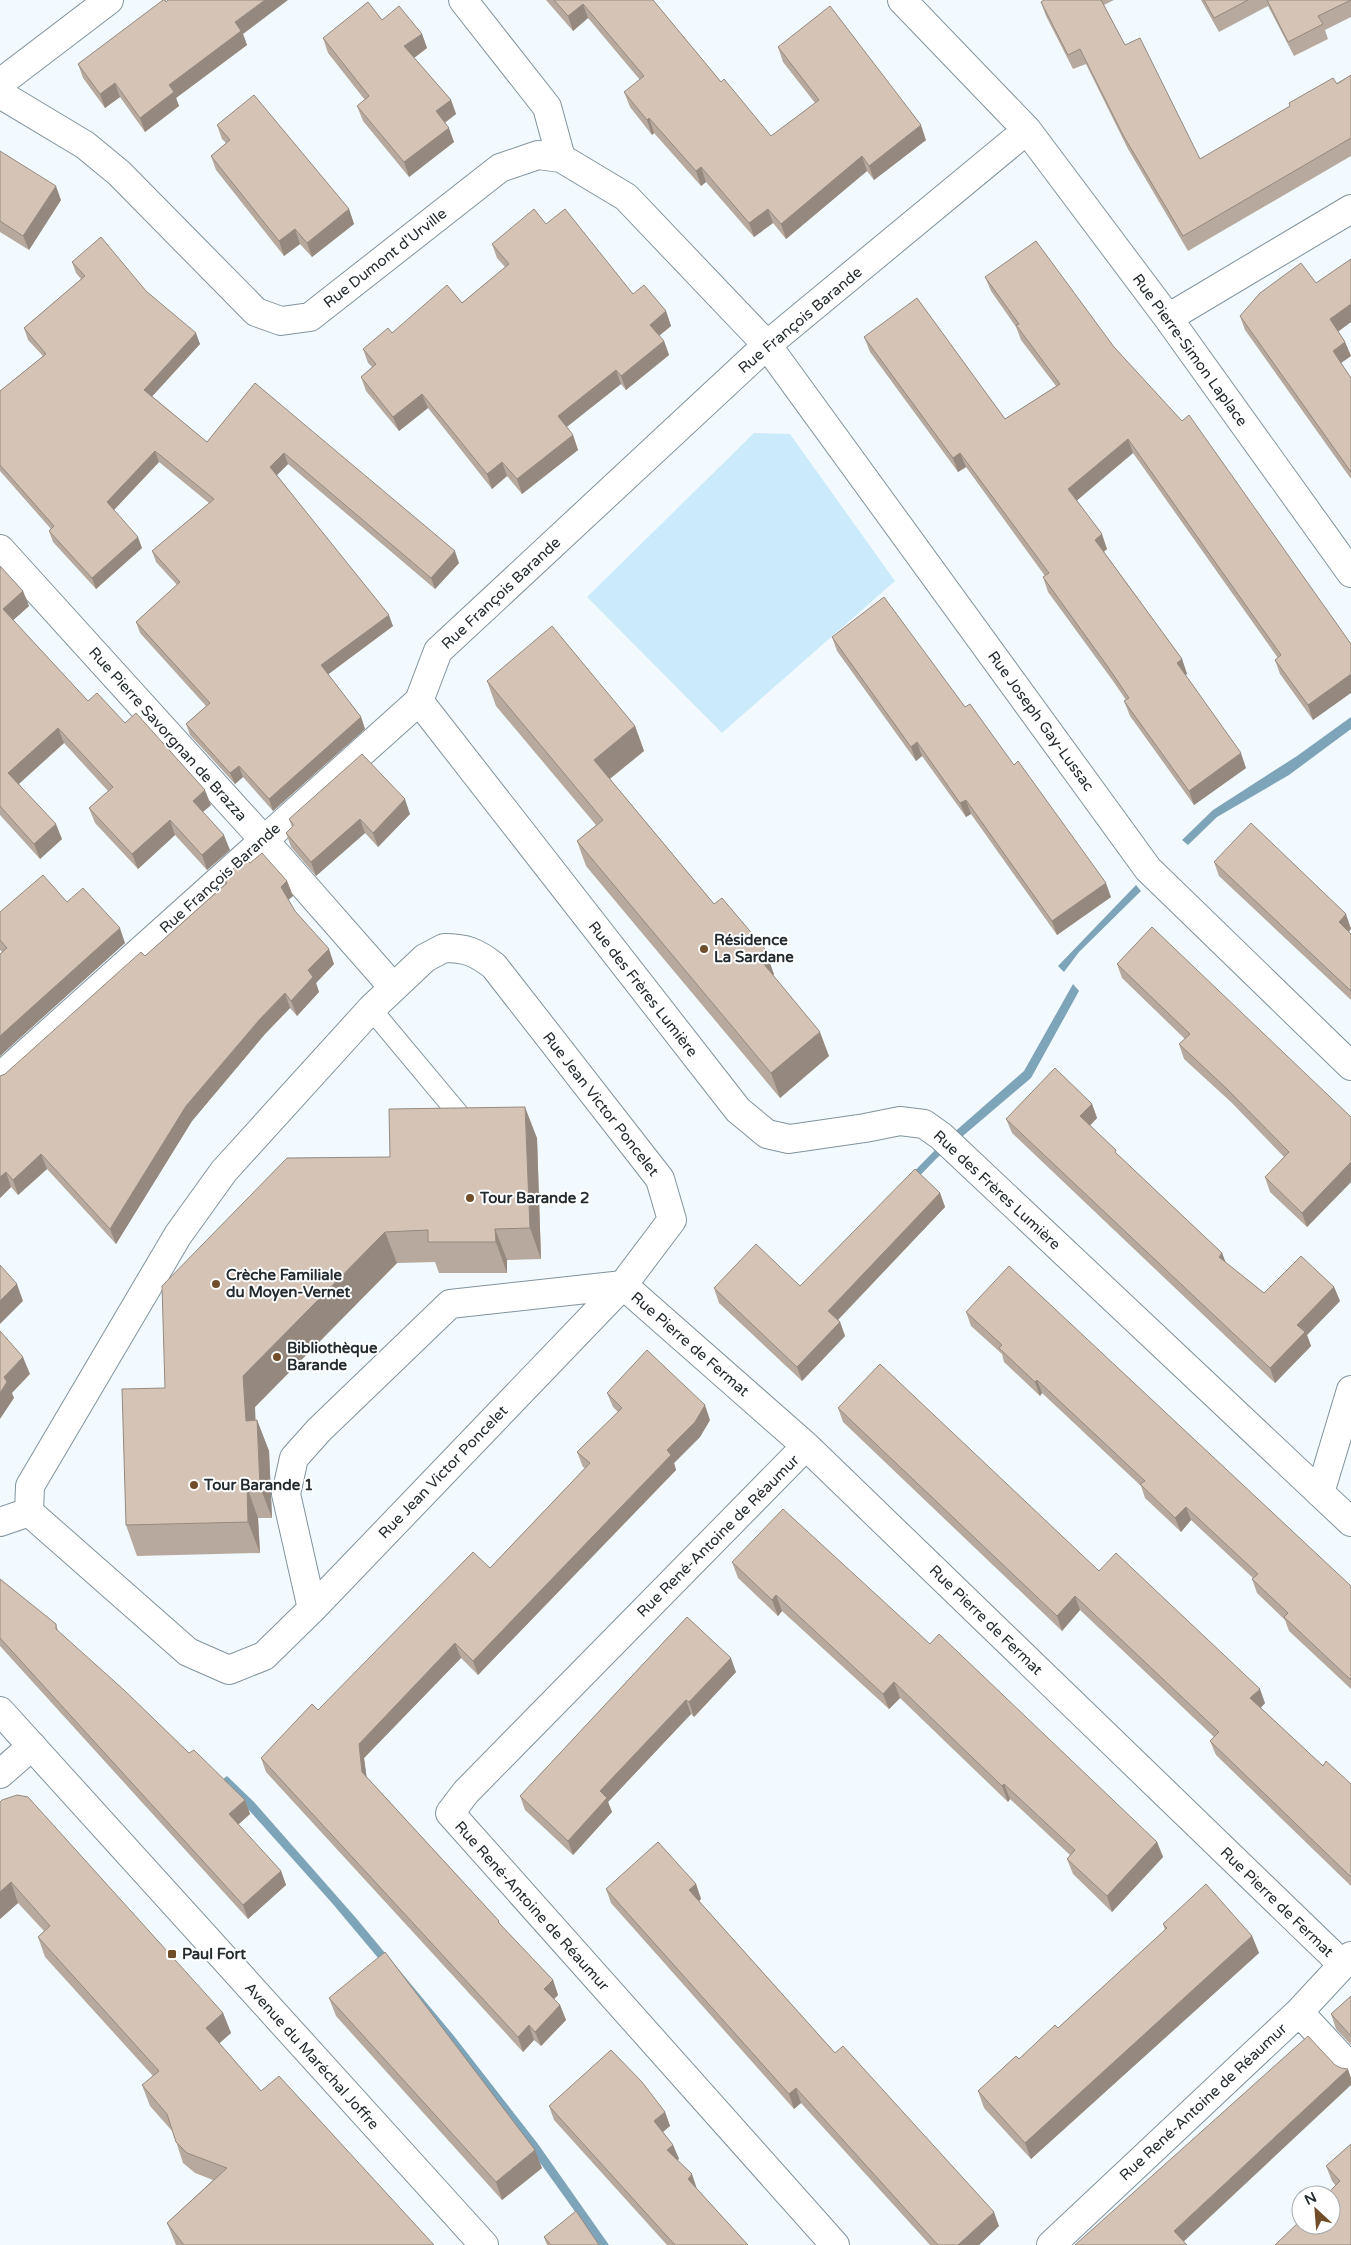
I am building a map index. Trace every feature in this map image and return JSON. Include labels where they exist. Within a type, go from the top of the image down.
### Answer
[{"type":"street","points":[[0,83],[109,0]]},
{"type":"street","points":[[463,0],[546,107],[561,158]]},
{"type":"street","name":"Rue Pierre-Simon Laplace","points":[[902,0],[1028,130],[1168,318],[1351,572]]},
{"type":"street","name":"Rue Dumont d'Urville","points":[[0,94],[84,146],[119,173],[256,312],[281,321],[310,318],[500,168],[538,156],[561,158],[626,197],[767,345]]},
{"type":"street","name":"Rue François Barande","points":[[0,1077],[419,701],[438,651],[767,345],[1028,130]]},
{"type":"street","points":[[1168,318],[1351,209]]},
{"type":"street","name":"Rue Joseph Gay-Lussac","points":[[767,345],[1148,869],[1351,1066]]},
{"type":"street","name":"Rue Pierre Savorgnan de Brazza","points":[[0,549],[263,839],[393,988]]},
{"type":"street","name":"Rue des Frères Lumière","points":[[419,701],[738,1110],[767,1134],[789,1139],[900,1121],[924,1124],[949,1143],[1351,1522]]},
{"type":"street","name":"Rue Jean Victor Poncelet","points":[[444,948],[463,948],[482,956],[494,966],[660,1179],[672,1220],[622,1285],[312,1608],[264,1656],[228,1670],[188,1652],[30,1499],[178,1235],[224,1171],[370,1009],[393,988],[425,958],[444,948]]},
{"type":"street","points":[[312,1608],[286,1494],[294,1458],[319,1430],[450,1304],[622,1285]]},
{"type":"street","name":"Rue Pierre de Fermat","points":[[622,1285],[806,1446],[1346,1960]]},
{"type":"street","points":[[1320,1493],[1351,1390]]},
{"type":"street","name":"Rue René-Antoine de Réaumur","points":[[806,1446],[473,1785],[450,1813],[835,2245]]},
{"type":"street","points":[[0,1522],[30,1499]]},
{"type":"street","name":"Avenue du Maréchal Joffre","points":[[0,1711],[484,2245]]},
{"type":"street","points":[[0,1774],[32,1746]]},
{"type":"street","name":"Rue René-Antoine de Réaumur","points":[[1051,2245],[1299,2012],[1346,1960]]},
{"type":"street","points":[[1299,2012],[1351,2068]]},
{"type":"lane","points":[[370,1009],[462,1118]]},
{"type":"shaded area","points":[[754,433],[790,434],[895,581],[722,733],[587,597]]},
{"type":"shaded area","points":[[1351,717],[1351,729],[1289,775],[1217,817],[1188,845],[1182,840],[1213,810],[1297,756]]},
{"type":"shaded area","points":[[1136,885],[1141,891],[1079,952],[1064,972],[1058,966]]},
{"type":"shaded area","points":[[1073,984],[1079,991],[1031,1078],[937,1158],[899,1197],[887,1199],[943,1142],[1024,1071]]},
{"type":"shaded area","points":[[227,1776],[254,1802],[356,1918],[454,2036],[538,2144],[609,2245],[599,2245],[483,2083],[332,1903],[222,1780]]},
{"type":"building","points":[[163,0],[166,2],[168,0],[265,0],[235,22],[241,31],[169,85],[174,92],[140,118],[115,83],[100,94],[78,64]]},
{"type":"building","points":[[554,0],[653,0],[721,82],[724,79],[771,136],[819,100],[778,47],[830,6],[921,125],[869,166],[862,156],[781,224],[768,209],[749,223],[701,167],[696,171],[649,118],[647,120],[624,92],[644,76],[583,4],[568,16]]},
{"type":"building","points":[[1044,0],[1101,0],[1125,45],[1140,38],[1200,159],[1290,106],[1289,103],[1333,78],[1337,84],[1351,75],[1351,138],[1183,236],[1123,135],[1080,49],[1068,55],[1041,2]]},
{"type":"building","points":[[1204,0],[1248,0],[1214,18]]},
{"type":"building","points":[[1267,0],[1351,0],[1318,16],[1323,24],[1288,42]]},
{"type":"building","points":[[368,2],[382,20],[399,6],[422,34],[404,46],[451,100],[436,111],[449,128],[404,162],[357,106],[369,96],[323,38]]},
{"type":"building","points":[[254,95],[349,209],[307,243],[295,229],[279,241],[211,156],[230,140],[217,125]]},
{"type":"building","points":[[0,151],[56,186],[23,236],[0,221]]},
{"type":"building","points":[[534,209],[546,224],[565,209],[633,294],[644,285],[666,311],[650,325],[664,341],[621,376],[616,370],[558,416],[573,435],[517,479],[502,462],[487,474],[422,394],[393,417],[361,377],[376,364],[363,349],[388,328],[392,333],[447,285],[462,303],[509,264],[492,244]]},
{"type":"building","points":[[101,237],[146,291],[196,333],[144,390],[207,442],[255,383],[455,551],[431,578],[284,453],[270,467],[389,615],[321,665],[361,717],[269,799],[239,766],[230,773],[186,724],[210,703],[136,622],[180,582],[152,551],[214,499],[155,451],[107,502],[138,537],[92,578],[49,531],[54,526],[0,465],[0,391],[46,354],[24,328],[85,276],[72,262]]},
{"type":"building","points":[[1036,241],[1114,347],[1182,421],[1189,415],[1351,644],[1351,674],[1308,705],[1275,660],[1281,655],[1128,439],[1068,489],[1102,534],[1095,540],[1182,659],[1177,663],[1241,753],[1189,791],[1124,701],[1129,698],[1108,667],[1043,577],[1049,573],[960,453],[953,458],[864,337],[917,298],[1005,419],[1060,384],[1016,325],[1019,324],[985,277]]},
{"type":"building","points":[[1351,259],[1351,304],[1330,319],[1345,342],[1333,351],[1351,378],[1351,472],[1240,316],[1260,293],[1301,263],[1316,283]]},
{"type":"building","points":[[0,566],[23,591],[3,609],[88,701],[97,693],[125,723],[136,713],[205,790],[193,801],[224,835],[202,855],[170,820],[132,854],[89,808],[113,787],[58,728],[8,773],[56,824],[34,844],[0,806]]},
{"type":"building","points":[[884,597],[965,707],[970,704],[1014,765],[1018,761],[1106,883],[1052,921],[966,800],[960,803],[917,742],[911,747],[832,637]]},
{"type":"building","points":[[552,626],[635,726],[594,760],[714,904],[722,898],[765,949],[758,957],[820,1032],[771,1073],[577,841],[603,820],[487,681]]},
{"type":"building","points":[[362,754],[405,799],[373,833],[360,819],[311,862],[286,833],[293,826],[289,819]]},
{"type":"building","points":[[1251,823],[1346,914],[1339,922],[1351,934],[1351,991],[1214,862]]},
{"type":"building","points":[[262,853],[287,881],[281,887],[295,911],[329,949],[308,970],[313,977],[291,1001],[285,993],[260,1019],[186,1106],[110,1229],[41,1154],[13,1180],[6,1172],[0,1177],[0,1076],[5,1074],[141,952],[145,956],[227,883],[223,878],[245,858],[250,863]]},
{"type":"building","points":[[43,875],[67,902],[83,888],[120,928],[0,1036],[0,954],[7,948],[0,940],[0,912]]},
{"type":"building","points":[[1152,927],[1351,1117],[1351,1162],[1302,1213],[1265,1177],[1289,1152],[1227,1089],[1179,1044],[1190,1034],[1117,964]]},
{"type":"building","points":[[1055,1068],[1092,1104],[1080,1116],[1116,1150],[1115,1152],[1222,1253],[1219,1257],[1264,1293],[1301,1256],[1334,1287],[1297,1325],[1305,1332],[1270,1368],[1006,1119]]},
{"type":"building","points":[[525,1107],[530,1228],[495,1229],[496,1242],[428,1242],[428,1230],[385,1232],[243,1376],[246,1421],[257,1420],[260,1487],[247,1487],[248,1522],[126,1525],[122,1389],[165,1388],[162,1286],[287,1158],[390,1157],[389,1109]]},
{"type":"building","points":[[915,1169],[940,1193],[828,1311],[840,1322],[797,1367],[714,1288],[756,1244],[800,1286]]},
{"type":"building","points":[[0,1265],[17,1284],[0,1301]]},
{"type":"building","points":[[1009,1266],[1351,1586],[1351,1680],[1284,1617],[1288,1613],[1252,1579],[1258,1574],[1186,1507],[1175,1518],[1140,1484],[1145,1481],[1037,1380],[1035,1382],[999,1348],[1002,1345],[966,1312]]},
{"type":"building","points":[[0,1331],[23,1357],[4,1377],[7,1382],[0,1393]]},
{"type":"building","points":[[647,1350],[705,1405],[695,1422],[667,1450],[671,1455],[473,1661],[455,1643],[359,1744],[362,1772],[553,1980],[544,1989],[560,2005],[535,2032],[529,2025],[518,2037],[261,1758],[312,1704],[318,1710],[473,1552],[490,1568],[590,1463],[577,1452],[622,1408],[607,1393]]},
{"type":"building","points":[[880,1364],[1099,1571],[1116,1553],[1260,1689],[1250,1698],[1323,1766],[1326,1761],[1351,1784],[1351,1877],[1210,1741],[1219,1732],[1075,1596],[1057,1616],[838,1408]]},
{"type":"building","points":[[783,1509],[930,1644],[939,1634],[1157,1842],[1107,1896],[1067,1859],[1075,1850],[1004,1784],[1002,1786],[894,1682],[883,1694],[776,1595],[772,1600],[732,1562]]},
{"type":"building","points":[[0,1579],[56,1624],[56,1629],[124,1690],[189,1753],[194,1750],[245,1800],[229,1814],[281,1871],[243,1905],[0,1638]]},
{"type":"building","points":[[687,1617],[731,1658],[689,1702],[686,1700],[600,1791],[607,1798],[568,1841],[520,1796]]},
{"type":"building","points":[[17,1795],[28,1797],[223,2013],[206,2028],[261,2091],[279,2076],[434,2245],[184,2245],[167,2223],[227,2168],[187,2153],[176,2142],[167,2114],[142,2085],[159,2071],[38,1937],[50,1926],[11,1882],[0,1892],[0,1802]]},
{"type":"building","points":[[658,1842],[696,1884],[689,1890],[835,2053],[843,2046],[994,2212],[958,2245],[938,2245],[796,2088],[789,2094],[606,1889]]},
{"type":"building","points":[[1206,1884],[1252,1936],[1025,2143],[978,2091],[1016,2056],[1019,2059],[1055,2025],[1058,2028],[1167,1928],[1163,1924]]},
{"type":"building","points":[[385,1952],[535,2150],[496,2182],[329,1998]]},
{"type":"building","points":[[1351,1996],[1351,2036],[1331,2014]]},
{"type":"building","points":[[1308,2036],[1335,2065],[1348,2069],[1174,2231],[1187,2245],[1075,2245]]},
{"type":"building","points":[[611,2050],[642,2082],[665,2112],[654,2121],[673,2145],[667,2150],[692,2174],[688,2179],[748,2245],[675,2245],[549,2106]]},
{"type":"building","points":[[1351,2144],[1351,2245],[1275,2245],[1291,2230],[1291,2235],[1341,2235],[1341,2185],[1336,2185],[1340,2181],[1326,2166]]},
{"type":"building","points":[[576,2211],[599,2245],[551,2245],[544,2237]]},
{"type":"place","name":"Résidence La Sardane","points":[[704,949]]},
{"type":"place","name":"Tour Barande 2","points":[[470,1198]]},
{"type":"place","name":"Crèche Familiale du Moyen-Vernet","points":[[216,1284]]},
{"type":"place","name":"Bibliothèque Barande","points":[[277,1357]]},
{"type":"place","name":"Tour Barande 1","points":[[194,1485]]},
{"type":"place","name":"Paul Fort","points":[[172,1954]]}]
